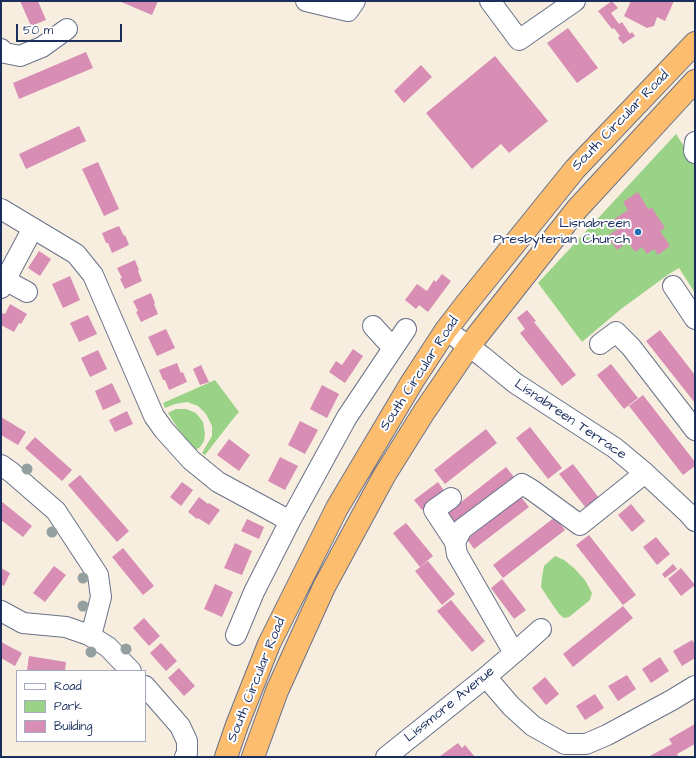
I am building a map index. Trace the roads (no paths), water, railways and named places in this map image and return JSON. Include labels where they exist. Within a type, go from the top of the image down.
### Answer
[{"type":"highway","name":"South Circular Road","points":[[226,757],[269,644],[337,508],[412,382],[446,330],[575,169],[695,43]]},
{"type":"highway","name":"South Circular Road","points":[[254,757],[277,691],[324,587],[384,476],[424,412],[468,346],[577,209],[695,81]]},
{"type":"street","points":[[306,1],[348,11],[355,1]]},
{"type":"street","points":[[490,1],[519,40],[575,1]]},
{"type":"street","points":[[1,49],[5,53],[20,56],[42,47],[67,29]]},
{"type":"street","points":[[695,142],[695,153]]},
{"type":"street","points":[[1,209],[76,254],[93,275],[154,416],[164,430],[191,460],[218,482],[290,521]]},
{"type":"street","points":[[27,292],[3,284],[33,228]]},
{"type":"street","points":[[673,286],[695,319]]},
{"type":"street","points":[[373,326],[393,348]]},
{"type":"street","points":[[236,635],[254,592],[290,521],[347,417],[406,329]]},
{"type":"street","name":"Lisnabreen Terrace","points":[[446,330],[482,356],[515,383],[615,448],[693,514]]},
{"type":"street","points":[[600,344],[616,332],[631,347],[695,430]]},
{"type":"street","points":[[1,465],[56,511],[98,575],[101,597],[89,635]]},
{"type":"street","points":[[455,542],[462,530],[522,484],[580,524],[645,473]]},
{"type":"street","points":[[451,498],[434,510],[455,542],[457,554],[514,653]]},
{"type":"street","points":[[1,611],[23,623],[66,628],[89,635],[108,647],[130,670]]},
{"type":"street","name":"Lissmore Avenue","points":[[386,757],[486,677],[541,629]]},
{"type":"street","points":[[486,677],[511,706],[532,726],[565,744],[590,751],[630,723],[695,686]]},
{"type":"street","points":[[146,687],[180,726],[186,749]]},
{"type":"place","name":"Lisnabreen Presbyterian Church","points":[[638,232]]}]
